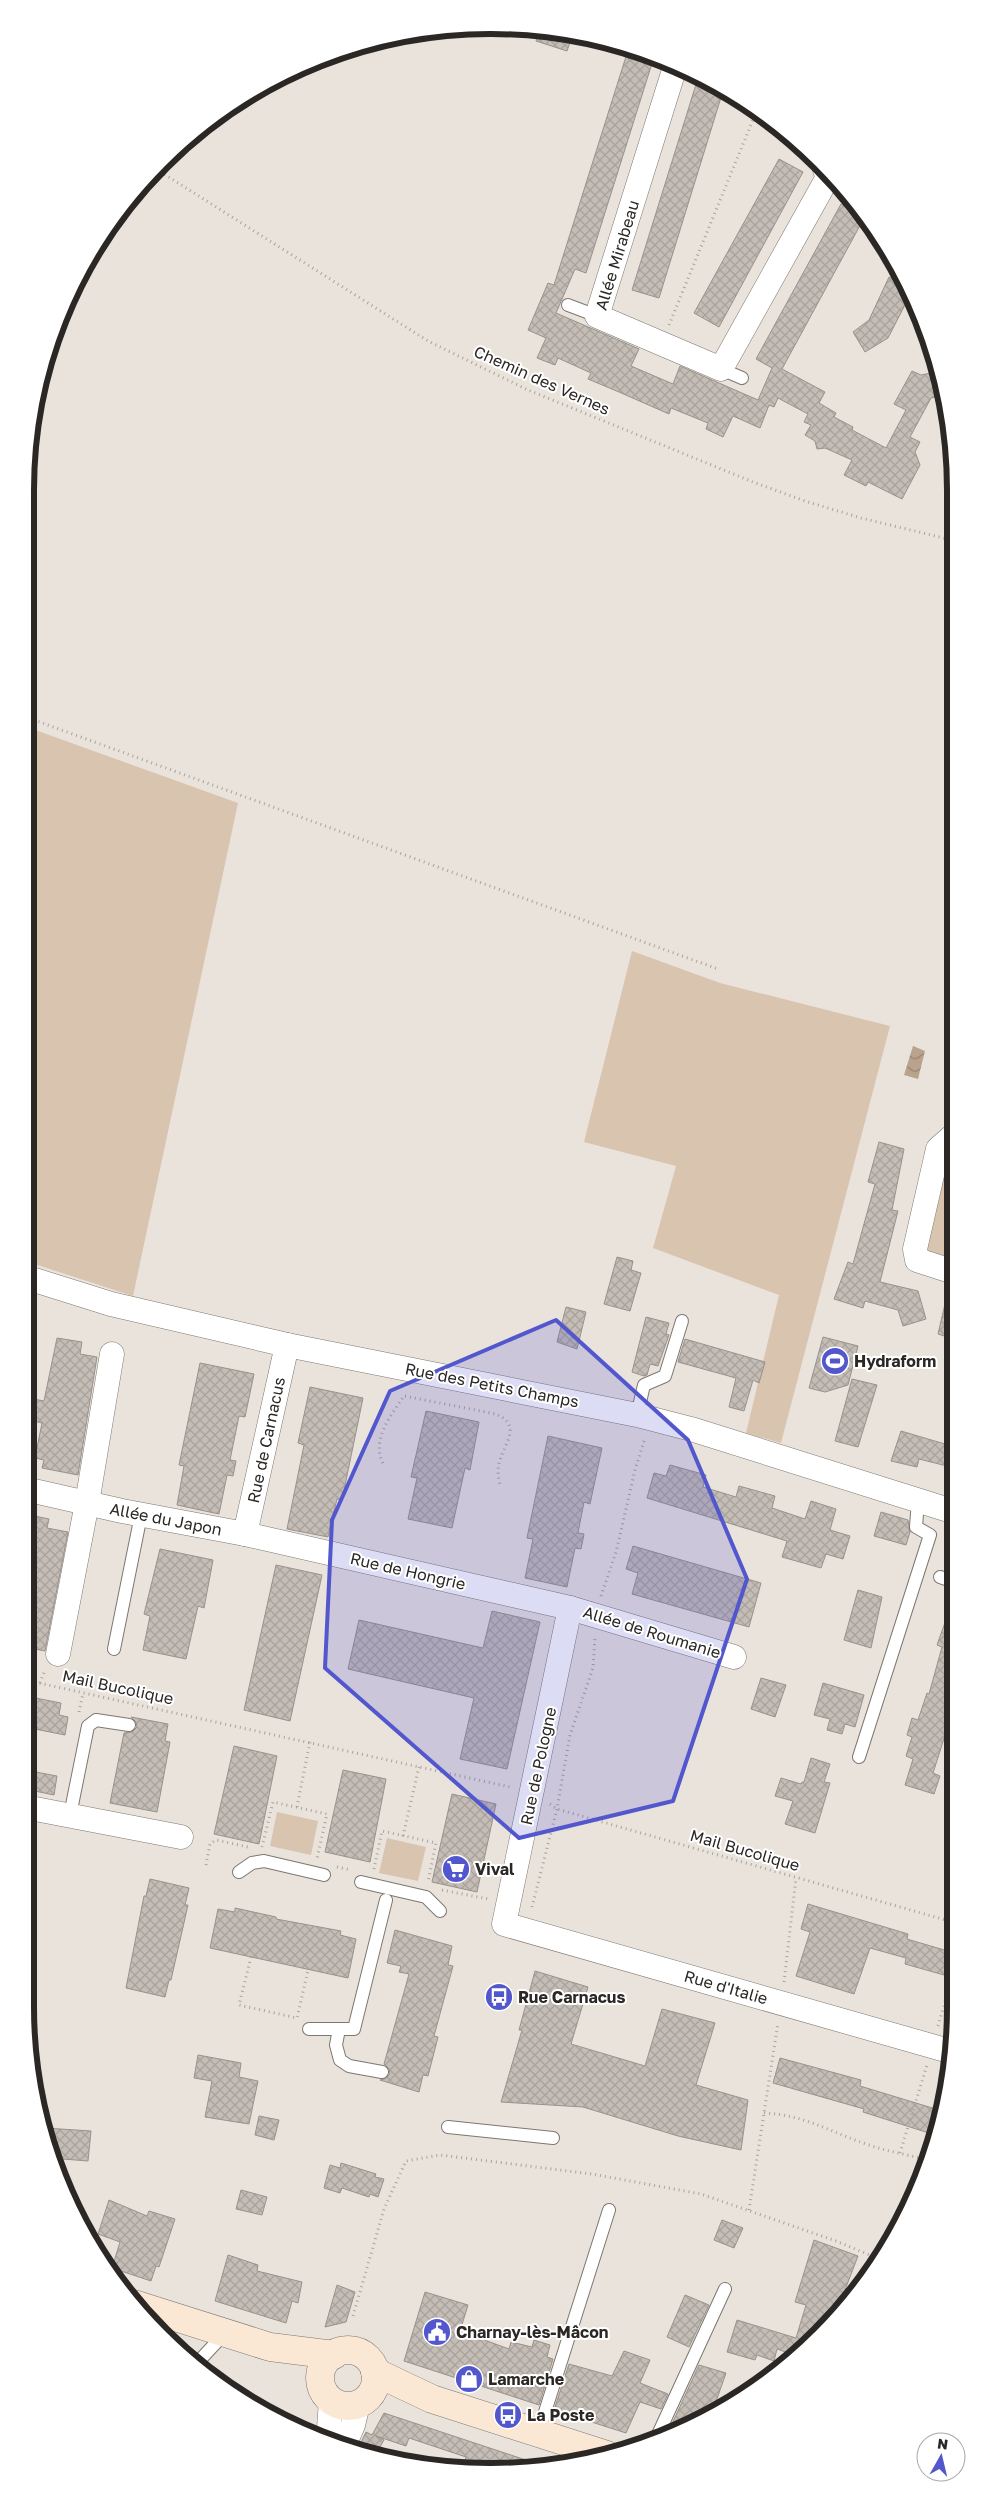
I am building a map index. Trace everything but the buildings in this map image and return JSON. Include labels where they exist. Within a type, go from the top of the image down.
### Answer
[{"type":"main road","points":[[147,2308],[270,2347],[334,2355]]},
{"type":"main road","points":[[270,2347],[326,2393],[348,2406],[367,2391],[432,2399],[593,2451]]},
{"type":"main road","points":[[326,2393],[320,2372],[325,2361],[345,2350],[356,2352],[366,2357],[367,2391]]},
{"type":"street","name":"Allée Mirabeau","points":[[673,73],[597,316],[731,374],[826,181]]},
{"type":"street","points":[[947,1141],[938,1149],[916,1249],[917,1260],[947,1270]]},
{"type":"street","name":"Rue des Petits Champs","points":[[34,1280],[111,1304],[287,1345],[644,1417],[947,1509]]},
{"type":"street","name":"Rue de Carnacus","points":[[245,1534],[287,1345]]},
{"type":"street","name":"Allée du Japon","points":[[58,1654],[87,1504],[112,1354]]},
{"type":"street","name":"Allée du Japon","points":[[34,1491],[141,1515],[245,1534]]},
{"type":"street","name":"Rue de Hongrie","points":[[245,1534],[570,1608]]},
{"type":"street","name":"Allée de Roumanie","points":[[570,1608],[734,1658]]},
{"type":"street","name":"Rue de Pologne","points":[[504,1924],[570,1608]]},
{"type":"street","points":[[34,1809],[181,1837]]},
{"type":"street","name":"Rue d'Italie","points":[[504,1924],[945,2051]]},
{"type":"street","points":[[347,2440],[367,2391]]},
{"type":"street","points":[[326,2393],[328,2433]]},
{"type":"lane","points":[[568,305],[597,316]]},
{"type":"lane","points":[[644,1417],[644,1385],[665,1376],[682,1320]]},
{"type":"lane","points":[[859,1757],[930,1535],[916,1527],[918,1500]]},
{"type":"lane","points":[[114,1649],[141,1515]]},
{"type":"lane","points":[[940,1577],[947,1579]]},
{"type":"lane","points":[[70,1815],[88,1726],[96,1720],[130,1725]]},
{"type":"lane","points":[[239,1872],[252,1863],[264,1861],[324,1875]]},
{"type":"lane","points":[[361,1882],[426,1896],[440,1911]]},
{"type":"lane","points":[[309,2029],[354,2029],[386,1900]]},
{"type":"lane","points":[[339,2029],[336,2045],[340,2060],[349,2066],[382,2072]]},
{"type":"lane","points":[[448,2127],[553,2138]]},
{"type":"lane","points":[[538,2434],[609,2210]]},
{"type":"lane","points":[[660,2430],[725,2289]]},
{"type":"lane","points":[[200,2359],[226,2332]]},
{"type":"path","points":[[661,344],[754,118]]},
{"type":"path","name":"Chemin des Vernes","points":[[163,173],[428,341],[528,390],[753,482],[805,501],[861,518],[947,539]]},
{"type":"path","points":[[34,719],[62,731],[718,969]]},
{"type":"path","points":[[383,1463],[379,1454],[386,1420],[404,1396],[504,1417],[509,1423],[510,1434],[508,1444],[500,1460],[498,1474],[500,1484]]},
{"type":"path","points":[[527,1931],[557,1809],[570,1735],[593,1668],[596,1615],[616,1552],[635,1470],[644,1417]]},
{"type":"path","name":"Mail Bucolique","points":[[34,1682],[533,1792],[557,1809],[947,1920]]},
{"type":"path","points":[[297,1807],[310,1742]]},
{"type":"path","points":[[403,1836],[419,1767]]},
{"type":"path","points":[[262,1850],[273,1802],[297,1807],[327,1814],[316,1862]]},
{"type":"path","points":[[373,1874],[382,1831],[436,1843],[427,1886]]},
{"type":"path","points":[[749,2210],[781,2003],[796,1878]]},
{"type":"path","points":[[251,1957],[239,2005],[297,2018],[308,1970]]},
{"type":"path","points":[[764,2112],[786,2114],[830,2128],[869,2145],[921,2158]]},
{"type":"path","points":[[354,2316],[384,2209],[406,2161],[440,2155],[592,2174],[702,2194],[872,2256]]},
{"type":"highlighted area","points":[[556,1320],[688,1440],[747,1579],[673,1801],[519,1838],[325,1668],[332,1520],[390,1391]]},
{"type":"shaded area","points":[[34,730],[238,803],[133,1296],[34,1264]]},
{"type":"shaded area","points":[[632,951],[720,983],[890,1026],[781,1443],[746,1433],[779,1295],[653,1248],[676,1166],[584,1142]]},
{"type":"shaded area","points":[[947,1154],[947,1259],[924,1254],[942,1161]]},
{"type":"shaded area","points":[[277,1812],[318,1821],[311,1855],[270,1846]]},
{"type":"shaded area","points":[[387,1838],[426,1847],[418,1881],[379,1873]]},
{"type":"water","points":[[913,1046],[925,1051],[918,1079],[904,1075]]},
{"type":"place","name":"Hydraform","points":[[835,1361]]},
{"type":"place","name":"Vival","points":[[456,1869]]},
{"type":"place","name":"Rue Carnacus","points":[[499,1997]]},
{"type":"place","name":"Charnay-lès-Mâcon","points":[[437,2332]]},
{"type":"place","name":"Lamarche","points":[[469,2379]]},
{"type":"place","name":"La Poste","points":[[508,2415]]}]
